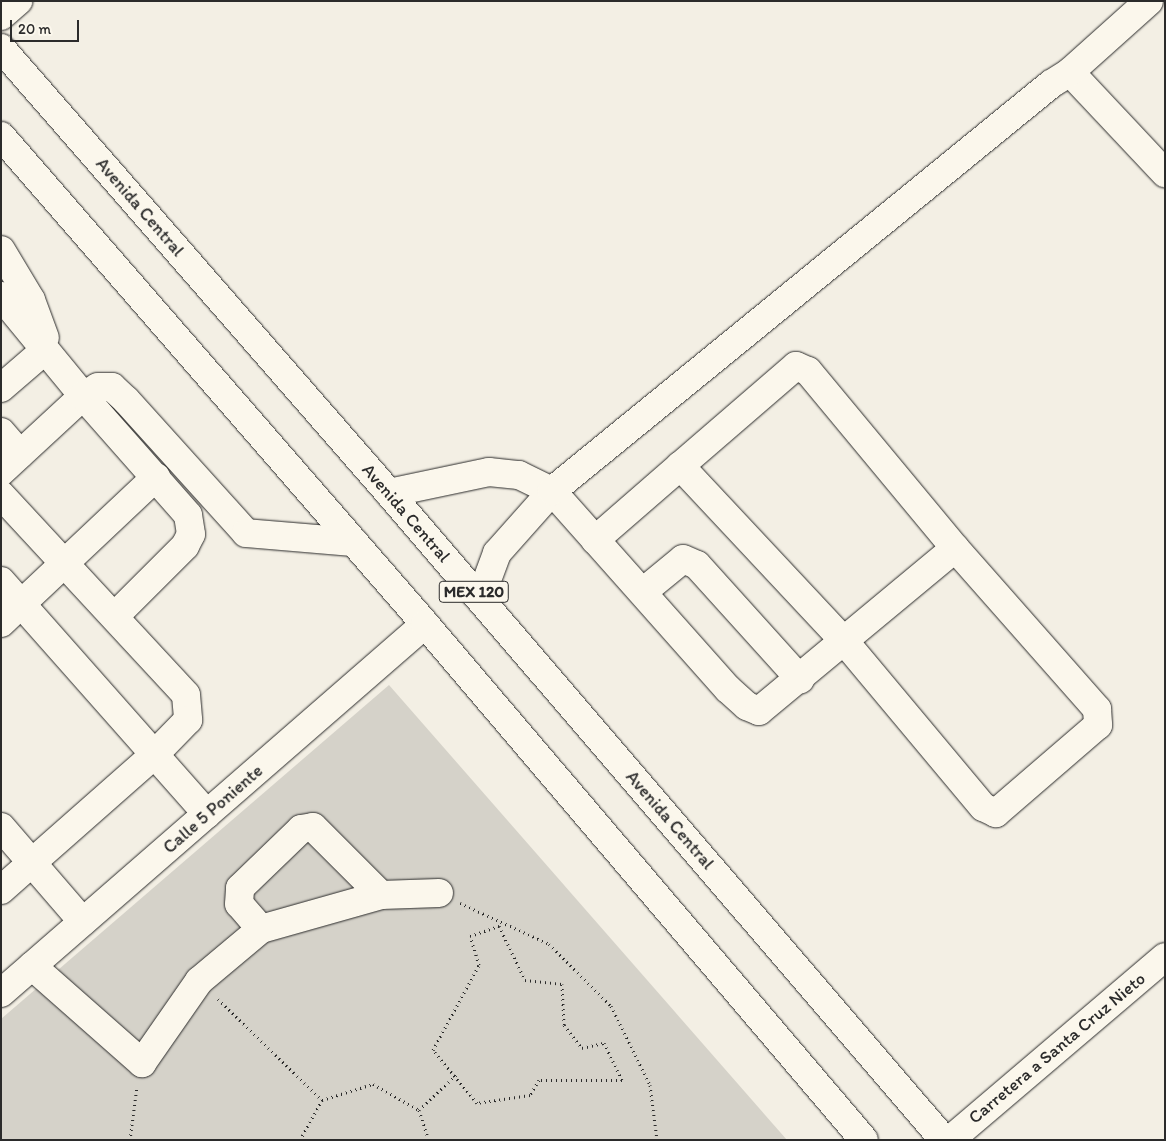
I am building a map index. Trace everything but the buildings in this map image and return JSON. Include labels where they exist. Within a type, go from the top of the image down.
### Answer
[{"type":"main road","points":[[1,16],[18,1]]},
{"type":"main road","points":[[480,599],[497,553],[552,491],[1050,84],[1070,72],[1149,1]]},
{"type":"main road","name":"Avenida Central","points":[[1,48],[389,493],[944,1140]]},
{"type":"main road","points":[[1070,72],[1165,173]]},
{"type":"main road","name":"MEX 120","points":[[3,145],[425,624],[864,1140]]},
{"type":"main road","points":[[1,250],[32,300],[44,333],[45,350]]},
{"type":"main road","points":[[1,296],[83,396],[188,515],[191,534],[185,546],[115,616]]},
{"type":"main road","points":[[1,388],[45,350]]},
{"type":"main road","points":[[596,540],[680,466],[796,366],[808,371],[956,548],[1097,710],[1098,725],[996,812],[983,806],[844,641],[680,466]]},
{"type":"main road","points":[[1,432],[11,463],[83,396],[98,387],[112,387],[246,533],[354,542]]},
{"type":"main road","points":[[389,493],[489,472],[519,475],[552,491],[644,591],[728,689],[747,706],[759,711],[956,548]]},
{"type":"main road","points":[[1,623],[156,477]]},
{"type":"main road","points":[[1,495],[186,694],[188,720],[154,755],[1,890]]},
{"type":"main road","points":[[644,591],[683,559],[697,565],[800,679]]},
{"type":"main road","points":[[1,581],[207,814]]},
{"type":"main road","name":"Calle 5 Poniente","points":[[1,993],[425,624]]},
{"type":"main road","points":[[1,827],[83,922]]},
{"type":"main road","points":[[261,929],[239,904],[240,888],[301,829],[313,827],[381,895]]},
{"type":"main road","points":[[32,966],[142,1063],[199,981],[261,929],[381,895],[439,893]]},
{"type":"main road","name":"Carretera a Santa Cruz Nieto","points":[[950,1140],[1165,956]]},
{"type":"path","points":[[439,893],[549,944],[611,1006],[650,1085],[657,1140]]},
{"type":"path","points":[[499,926],[525,980],[562,984],[564,1025],[582,1048],[604,1043],[622,1080],[539,1080],[530,1094],[477,1103],[456,1075],[433,1050],[479,965],[470,936],[499,926]]},
{"type":"path","points":[[199,981],[322,1100]]},
{"type":"path","points":[[130,1140],[132,1108],[142,1063]]},
{"type":"path","points":[[419,1110],[456,1075]]},
{"type":"path","points":[[300,1140],[322,1100],[373,1084],[419,1110],[429,1140]]},
{"type":"shaded area","points":[[389,685],[787,1140],[1,1140],[1,1019]]}]
